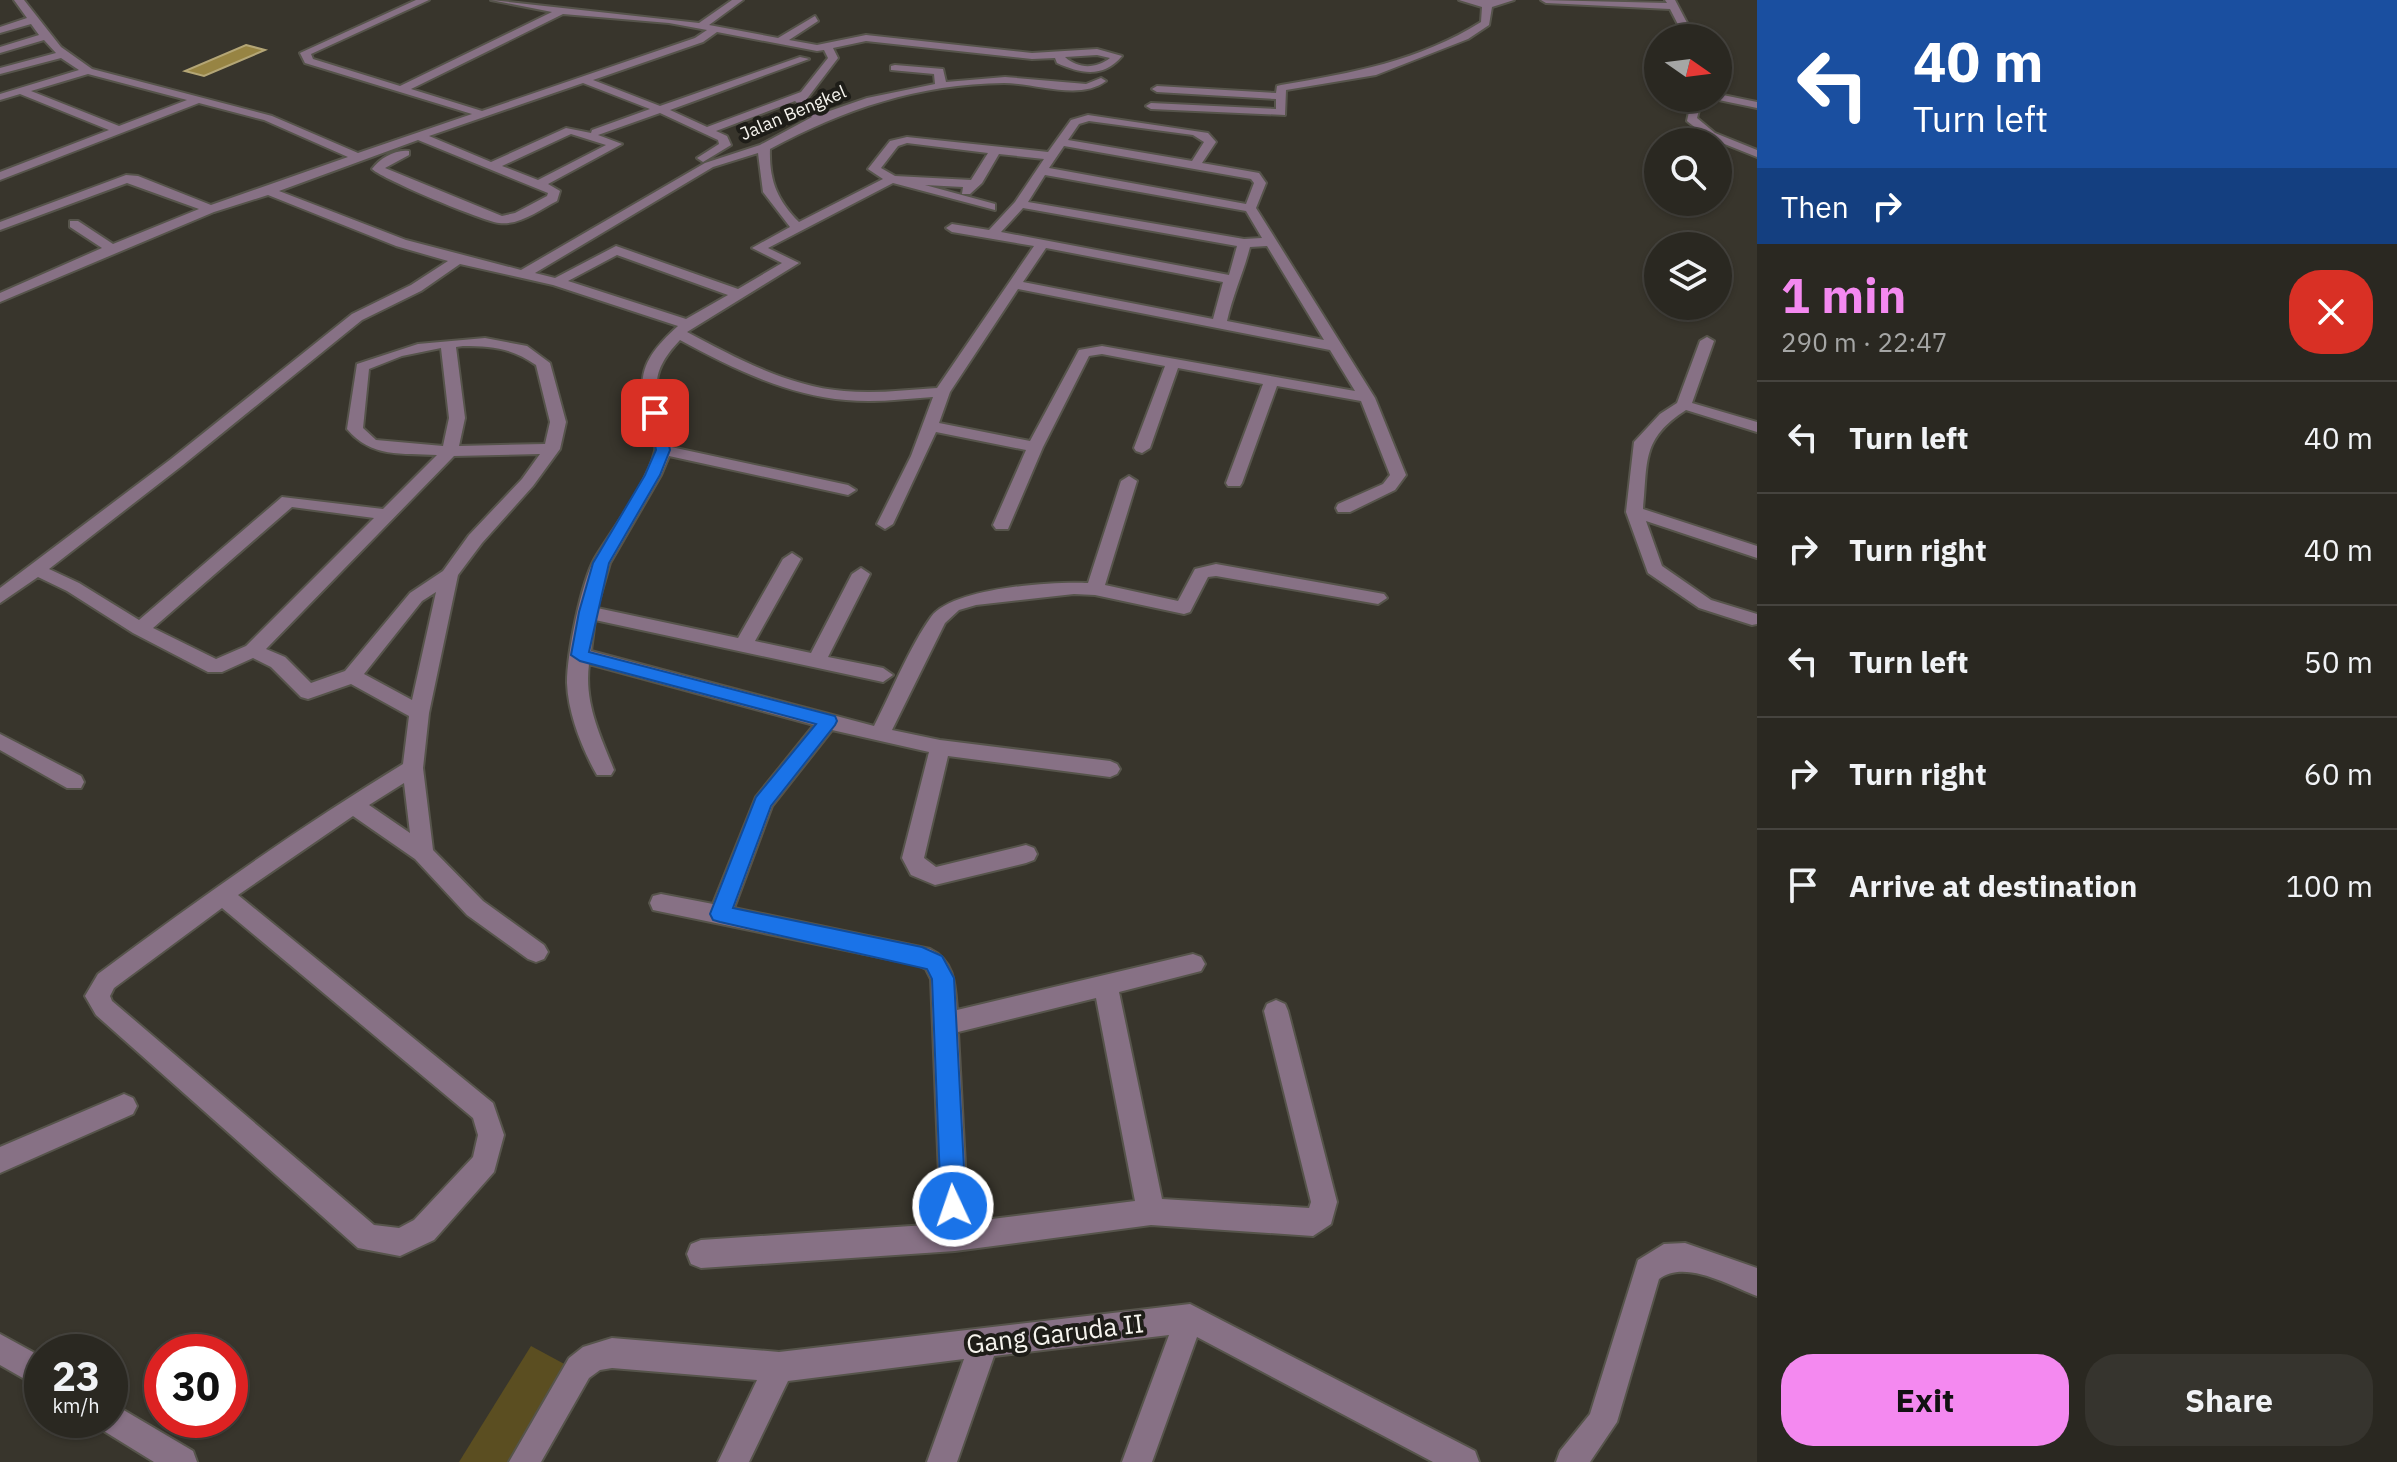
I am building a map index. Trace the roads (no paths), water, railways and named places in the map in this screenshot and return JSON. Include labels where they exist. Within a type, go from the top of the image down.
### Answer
[{"type":"street","points":[[19,0],[46,36],[88,71],[268,118],[358,157]]},
{"type":"street","points":[[424,0],[305,53],[309,61],[404,88],[482,119]]},
{"type":"street","points":[[496,0],[562,11],[702,25],[828,47],[866,38],[1060,56]]},
{"type":"street","points":[[702,25],[738,0]]},
{"type":"street","points":[[1464,0],[1487,5],[1509,0]]},
{"type":"street","points":[[1546,0],[1671,3],[1682,24]]},
{"type":"street","points":[[1151,106],[1281,113],[1281,88],[1372,73],[1464,37],[1486,23],[1487,5]]},
{"type":"street","points":[[404,88],[562,11]]},
{"type":"street","points":[[0,17],[18,24]]},
{"type":"street","points":[[781,40],[815,19]]},
{"type":"street","points":[[0,30],[32,20]]},
{"type":"street","points":[[0,298],[210,209],[418,136],[482,119],[589,82],[699,40],[717,28]]},
{"type":"street","points":[[0,50],[46,36]]},
{"type":"street","points":[[819,118],[800,100],[833,58],[828,47]]},
{"type":"street","points":[[0,71],[64,54]]},
{"type":"street","points":[[596,132],[804,59]]},
{"type":"street","points":[[895,68],[939,71],[941,86]]},
{"type":"street","points":[[555,98],[589,82],[637,70]]},
{"type":"street","points":[[0,97],[88,71]]},
{"type":"street","name":"Jalan Bengkel","points":[[525,273],[610,232],[709,165],[764,147],[819,118],[871,100],[941,86],[1005,80],[1087,87],[1101,81]]},
{"type":"street","points":[[589,82],[723,138],[725,145],[639,199]]},
{"type":"street","points":[[1157,89],[1280,96]]},
{"type":"street","points":[[21,91],[116,129]]},
{"type":"street","points":[[708,130],[801,95]]},
{"type":"street","points":[[0,176],[200,99]]},
{"type":"street","points":[[1732,100],[1757,105]]},
{"type":"street","points":[[1693,112],[1691,119],[1711,135],[1757,154]]},
{"type":"street","points":[[992,234],[1020,204],[1075,122],[1088,118],[1204,135],[1210,142],[1196,164]]},
{"type":"street","points":[[418,136],[432,142],[489,167],[554,191],[553,198],[519,216],[501,220],[378,169],[383,163],[432,142],[482,119]]},
{"type":"street","points":[[489,167],[570,130],[616,144],[538,185]]},
{"type":"street","points":[[991,207],[892,179],[874,169],[894,143],[907,140],[1050,156]]},
{"type":"street","points":[[1061,142],[1255,176],[1260,183],[1250,208]]},
{"type":"street","points":[[764,147],[761,178],[776,206],[797,227]]},
{"type":"street","points":[[956,197],[974,184],[996,149]]},
{"type":"street","points":[[1044,171],[1250,208],[1367,398],[1398,475],[1389,487],[1344,508]]},
{"type":"street","points":[[0,226],[126,179],[134,179],[210,209]]},
{"type":"street","points":[[604,770],[581,712],[577,682],[580,655],[587,612],[601,563],[653,475],[663,450],[661,431],[649,395],[648,377],[664,348],[682,329],[736,293],[792,263],[758,248],[797,227],[892,179],[974,184]]},
{"type":"street","points":[[268,191],[401,243],[458,260],[557,282],[682,329],[731,361],[802,389],[834,395],[942,392]]},
{"type":"street","points":[[1020,204],[1244,243],[1271,242]]},
{"type":"street","points":[[74,224],[112,249]]},
{"type":"street","points":[[952,228],[1230,279],[1235,277],[1244,243]]},
{"type":"street","points":[[610,232],[710,273]]},
{"type":"street","points":[[885,524],[911,475],[942,392],[1042,244]]},
{"type":"street","points":[[557,282],[616,250],[736,293]]},
{"type":"street","points":[[0,597],[177,462],[357,317],[416,288],[458,260]]},
{"type":"street","points":[[1219,324],[1230,279]]},
{"type":"street","points":[[1016,285],[1337,347]]},
{"type":"street","points":[[1707,341],[1684,405],[1665,417],[1642,442],[1634,512],[1654,569],[1705,604],[1752,619]]},
{"type":"street","points":[[423,853],[413,768],[419,713],[449,575],[468,544],[538,469],[552,449],[558,427],[543,363],[522,349],[497,343],[448,344],[380,357],[362,367],[355,429],[371,444],[450,451],[552,449]]},
{"type":"street","points":[[35,569],[73,587],[140,629],[215,667],[253,651],[450,451],[457,418],[448,344]]},
{"type":"street","points":[[1002,525],[1035,447],[1084,353],[1102,350],[1367,398]]},
{"type":"street","points":[[1142,448],[1173,363]]},
{"type":"street","points":[[1234,483],[1271,381]]},
{"type":"street","points":[[1684,405],[1757,427]]},
{"type":"street","points":[[930,426],[1035,447]]},
{"type":"street","points":[[663,450],[848,490]]},
{"type":"street","points":[[1095,589],[1129,481]]},
{"type":"street","points":[[140,629],[288,501],[386,515]]},
{"type":"street","points":[[1634,512],[1757,552]]},
{"type":"street","points":[[744,644],[792,559]]},
{"type":"street","points":[[880,735],[938,620],[953,606],[990,598],[1074,588],[1095,589],[1184,608],[1201,573],[1216,570],[1378,598]]},
{"type":"street","points":[[817,660],[861,574]]},
{"type":"street","points":[[253,651],[278,662],[308,692],[352,676],[416,597],[449,575]]},
{"type":"street","points":[[587,612],[883,675]]},
{"type":"street","points":[[580,655],[880,735],[940,747],[1110,769]]},
{"type":"street","points":[[352,676],[419,713]]},
{"type":"street","points":[[720,914],[763,803],[828,721]]},
{"type":"street","points":[[0,741],[74,782]]},
{"type":"street","points":[[940,747],[913,858],[919,869],[935,876],[1026,854]]},
{"type":"street","points":[[222,895],[484,1111],[491,1135],[485,1163],[424,1230],[400,1242],[368,1238],[99,1003],[97,996],[106,981],[222,895],[352,804],[413,768]]},
{"type":"street","points":[[352,804],[423,853],[475,908],[536,952]]},
{"type":"street","points":[[661,903],[922,956],[934,962],[943,978],[955,1237]]},
{"type":"street","points":[[945,1024],[1193,964]]},
{"type":"street","points":[[1106,986],[1151,1212]]},
{"type":"street","points":[[701,1254],[955,1237],[1151,1212],[1313,1223],[1321,1215],[1324,1202],[1276,1011]]},
{"type":"street","points":[[0,1160],[124,1106]]},
{"type":"street","points":[[1571,1462],[1602,1422],[1648,1270],[1664,1258],[1685,1257],[1757,1282]]},
{"type":"street","points":[[1137,1462],[1190,1318],[1464,1462]]},
{"type":"street","name":"Gang Garuda II","points":[[524,1462],[579,1368],[593,1357],[612,1353],[779,1367],[1190,1318]]},
{"type":"street","points":[[942,1462],[985,1341]]},
{"type":"street","points":[[0,1348],[24,1363]]},
{"type":"street","points":[[733,1462],[779,1367]]},
{"type":"street","points":[[128,1428],[182,1462]]}]
